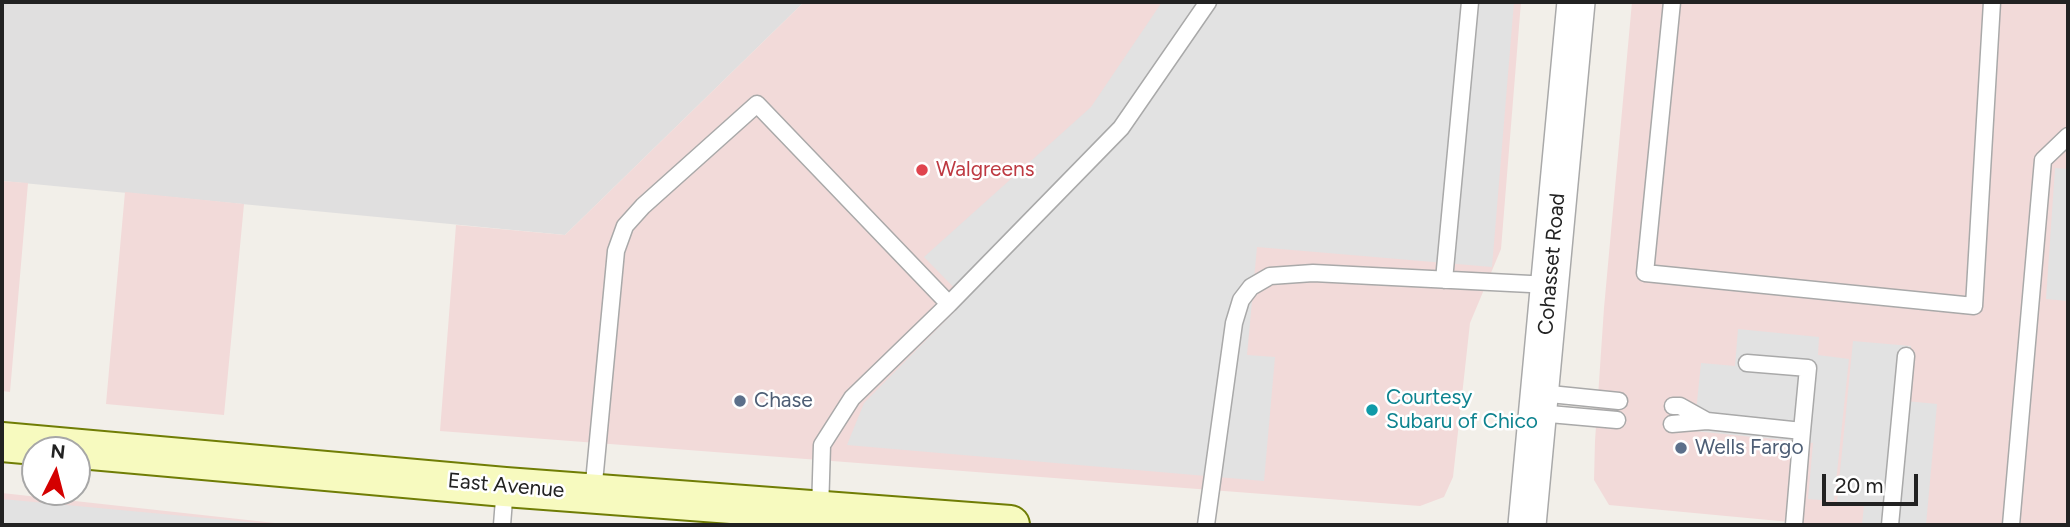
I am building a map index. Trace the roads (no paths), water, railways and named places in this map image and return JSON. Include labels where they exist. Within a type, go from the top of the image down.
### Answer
[{"type":"main road","name":"East Avenue","points":[[2,442],[505,487],[1010,525]]},
{"type":"street","name":"Cohasset Road","points":[[1527,525],[1576,2]]},
{"type":"lane","points":[[820,511],[822,446],[852,398],[950,304],[1121,128],[1209,2]]},
{"type":"lane","points":[[1444,280],[1470,2]]},
{"type":"lane","points":[[1672,2],[1645,273],[1974,306],[1992,2]]},
{"type":"lane","points":[[593,493],[616,251],[625,226],[643,206],[757,104],[950,304]]},
{"type":"lane","points":[[2011,525],[2043,160],[2068,136]]},
{"type":"lane","points":[[1206,525],[1234,323],[1241,300],[1251,287],[1270,276],[1313,273],[1550,285]]},
{"type":"lane","points":[[1890,525],[1906,356]]},
{"type":"lane","points":[[1747,363],[1808,368],[1794,525]]},
{"type":"lane","points":[[1539,403],[1619,401]]},
{"type":"lane","points":[[1539,403],[1617,420]]},
{"type":"lane","points":[[1673,406],[1707,421]]},
{"type":"lane","points":[[1672,425],[1707,421],[1802,431]]},
{"type":"lane","points":[[502,525],[505,487]]},
{"type":"place","name":"Walgreens","points":[[922,170]]},
{"type":"place","name":"Chase","points":[[740,401]]},
{"type":"place","name":"Courtesy Subaru of Chico","points":[[1372,410]]},
{"type":"place","name":"Wells Fargo","points":[[1681,448]]}]
